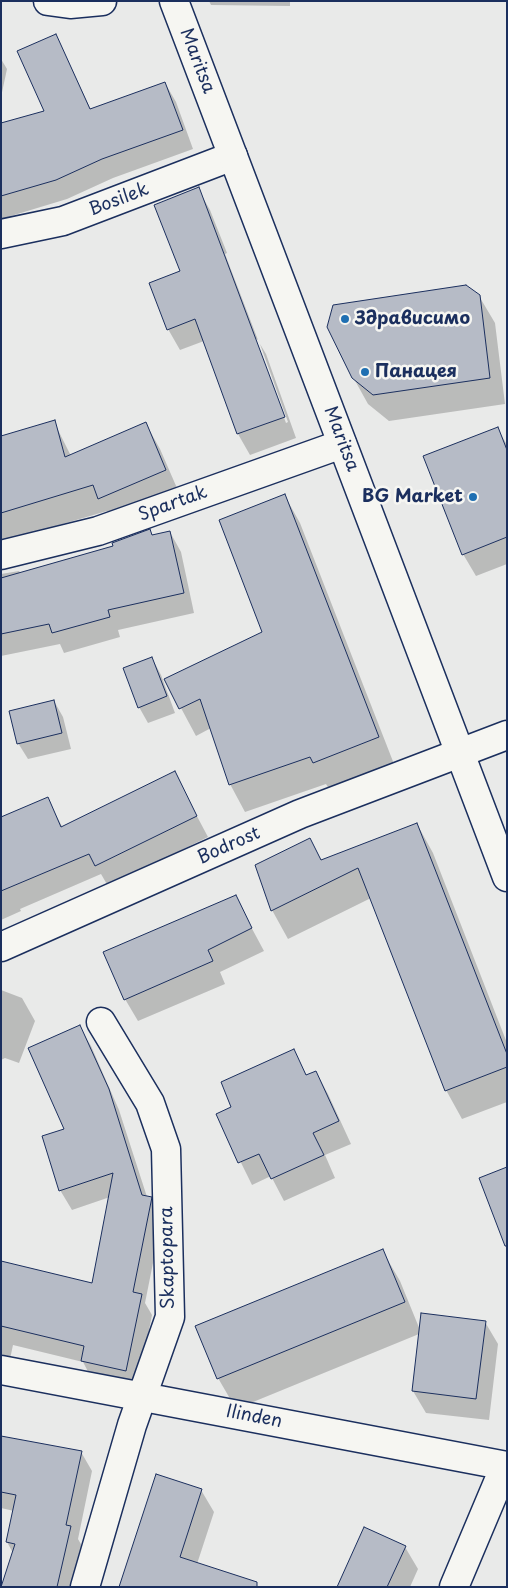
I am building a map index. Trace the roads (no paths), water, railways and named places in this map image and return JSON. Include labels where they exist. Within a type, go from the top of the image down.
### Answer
[{"type":"street","points":[[48,1],[70,4],[102,1]]},
{"type":"street","name":"Maritsa","points":[[174,1],[507,877]]},
{"type":"street","name":"Bosilek","points":[[1,234],[62,221],[233,156]]},
{"type":"street","name":"Spartak","points":[[1,555],[98,531],[342,444]]},
{"type":"street","name":"Bodrost","points":[[1,947],[300,814],[507,735]]},
{"type":"street","name":"Skaptopara","points":[[85,1587],[142,1396],[170,1317],[166,1149],[150,1103],[101,1022]]},
{"type":"street","name":"Ilinden","points":[[1,1370],[506,1466]]},
{"type":"street","points":[[454,1587],[506,1466]]},
{"type":"place","name":"Здрависимо","points":[[345,319]]},
{"type":"place","name":"Панацея","points":[[365,372]]},
{"type":"place","name":"BG Market","points":[[473,497]]}]
